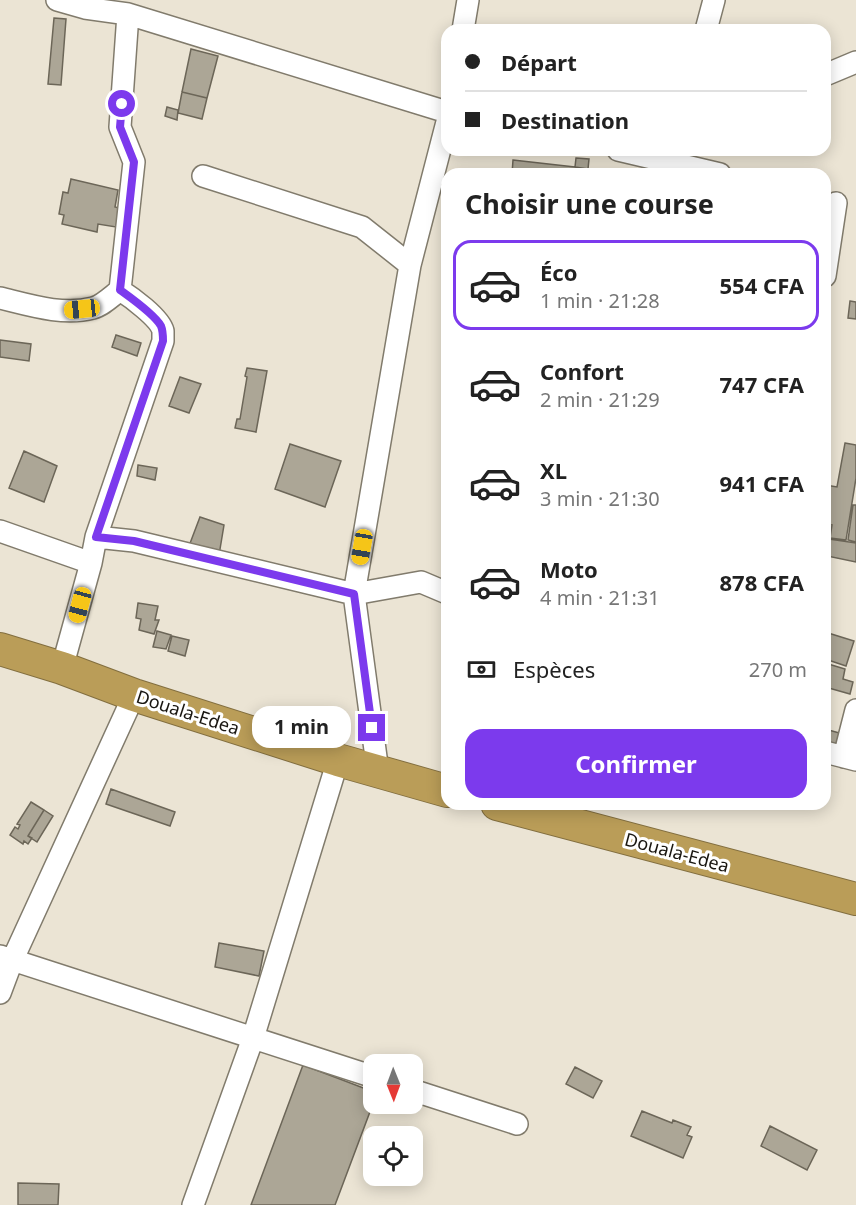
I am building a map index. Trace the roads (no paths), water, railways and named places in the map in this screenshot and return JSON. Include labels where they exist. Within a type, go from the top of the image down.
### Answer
[{"type":"highway","name":"Douala-Edea","points":[[0,649],[62,668],[134,695],[378,772],[441,789]]},
{"type":"highway","name":"Douala-Edea","points":[[520,810],[856,899]]},
{"type":"street","points":[[57,0],[129,14],[441,110]]},
{"type":"street","points":[[464,24],[468,0]]},
{"type":"street","points":[[708,24],[714,0]]},
{"type":"street","points":[[0,298],[69,311],[95,308],[120,290],[134,162],[120,127],[129,14]]},
{"type":"street","points":[[831,72],[856,62]]},
{"type":"street","points":[[378,772],[354,594],[410,265],[441,145]]},
{"type":"street","points":[[646,156],[698,168]]},
{"type":"street","points":[[202,176],[362,227],[410,265]]},
{"type":"street","points":[[831,245],[839,203]]},
{"type":"street","points":[[62,668],[96,537],[163,341],[159,323],[137,302],[120,290]]},
{"type":"street","points":[[0,531],[91,563]]},
{"type":"street","points":[[96,537],[134,541],[354,594],[421,582],[441,590]]},
{"type":"street","points":[[0,993],[6,959],[134,695]]},
{"type":"street","points":[[842,756],[856,710]]},
{"type":"street","points":[[193,1205],[253,1038],[339,760]]},
{"type":"street","points":[[6,959],[363,1073]]},
{"type":"street","points":[[423,1094],[517,1124]]}]
